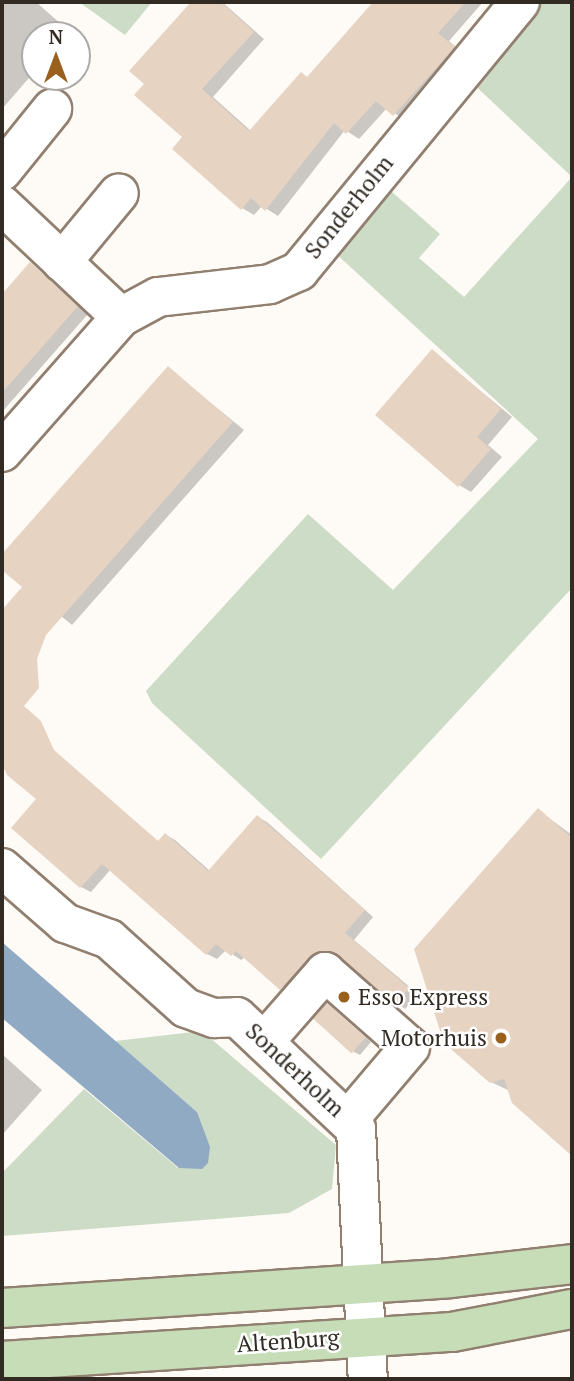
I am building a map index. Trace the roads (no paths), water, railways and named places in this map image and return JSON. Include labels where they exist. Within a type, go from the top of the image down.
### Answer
[{"type":"main road","points":[[2,1308],[363,1284],[572,1264]]},
{"type":"main road","name":"Altenburg","points":[[2,1361],[364,1335],[452,1332],[572,1309]]},
{"type":"street","name":"Sonderholm","points":[[2,452],[121,317],[158,297],[270,284],[299,271],[520,2]]},
{"type":"street","points":[[2,171],[52,109]]},
{"type":"street","points":[[62,261],[119,192]]},
{"type":"street","points":[[2,205],[121,317]]},
{"type":"street","name":"Sonderholm","points":[[2,868],[65,923],[108,939],[186,1008],[214,1018],[237,1017],[349,1119],[356,1129],[368,1379]]},
{"type":"street","points":[[264,1042],[325,972],[410,1047],[349,1119]]},
{"type":"water","points":[[2,942],[197,1112],[210,1147],[208,1163],[202,1169],[179,1168],[2,1018]]},
{"type":"place","name":"Esso Express","points":[[344,997]]},
{"type":"place","name":"Motorhuis","points":[[501,1038]]}]
